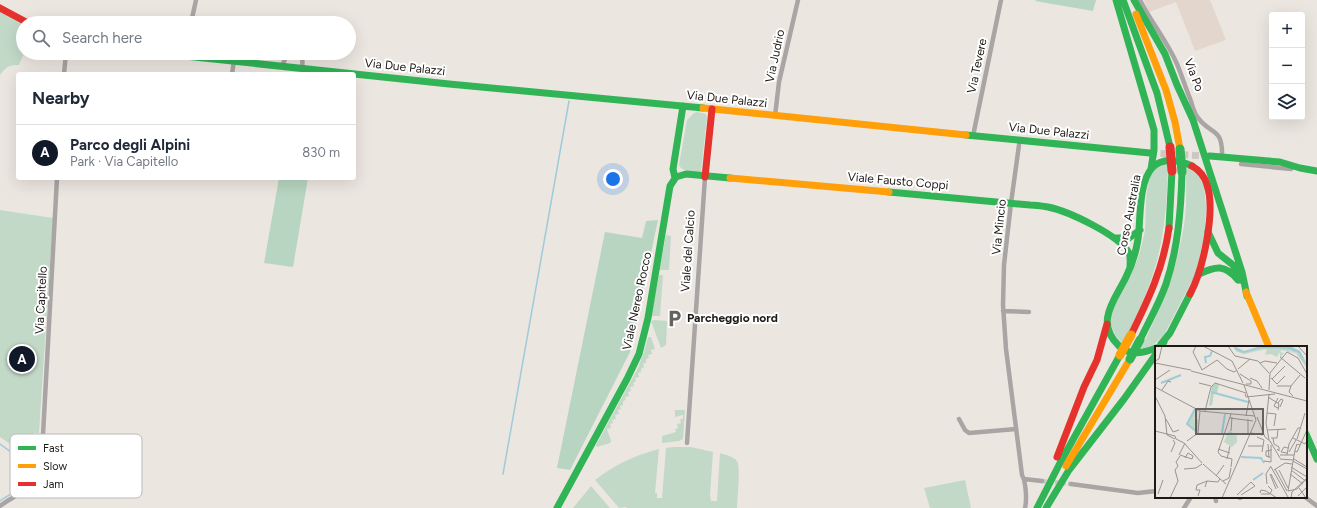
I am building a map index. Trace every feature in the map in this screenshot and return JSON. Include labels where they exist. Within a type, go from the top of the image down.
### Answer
[{"type":"main road","points":[[1116,0],[1154,130],[1154,156],[1151,169]]},
{"type":"main road","points":[[1044,483],[1131,335],[1155,284],[1168,237],[1171,208],[1172,171],[1170,147],[1157,93],[1123,0]]},
{"type":"main road","points":[[1046,508],[1062,472],[1130,359],[1159,301],[1173,261],[1180,226],[1182,172],[1180,149],[1175,122],[1166,90],[1130,0]]},
{"type":"main road","points":[[1134,0],[1165,54],[1177,86],[1207,184]]},
{"type":"main road","points":[[0,8],[16,17]]},
{"type":"main road","name":"Via Due Palazzi","points":[[227,60],[342,72]]},
{"type":"main road","name":"Via Due Palazzi","points":[[356,73],[1150,154]]},
{"type":"main road","points":[[1177,86],[1193,120],[1242,272],[1247,296]]},
{"type":"main road","name":"Viale Nereo Rocco","points":[[557,508],[628,379],[639,354],[648,318],[669,190],[672,181],[675,178],[673,169],[683,106]]},
{"type":"main road","name":"Viale del Calcio","points":[[705,177],[712,109]]},
{"type":"main road","points":[[1210,156],[1280,162],[1317,171]]},
{"type":"main road","name":"Corso Australia","points":[[1155,348],[1140,353],[1129,352],[1120,347],[1111,337],[1106,316],[1134,257],[1140,230],[1144,187],[1151,169],[1157,164],[1165,161],[1176,160],[1187,163],[1196,168],[1207,184],[1210,204],[1208,232],[1199,274],[1173,328],[1160,346]]},
{"type":"main road","name":"Viale Fausto Coppi","points":[[675,178],[686,174],[705,177],[1043,206],[1061,211],[1077,218],[1120,242],[1128,252],[1130,258],[1130,268]]},
{"type":"main road","points":[[1113,238],[1129,238],[1140,230]]},
{"type":"main road","points":[[1208,232],[1218,253],[1233,265],[1243,282],[1247,296],[1269,346]]},
{"type":"main road","points":[[1199,274],[1209,269],[1219,267],[1225,268],[1231,271],[1247,296]]},
{"type":"main road","points":[[1037,508],[1044,483],[1052,469],[1097,360],[1107,324]]},
{"type":"main road","points":[[1046,508],[1069,470],[1124,399],[1155,355]]},
{"type":"main road","points":[[1307,436],[1317,459]]},
{"type":"street","points":[[193,16],[196,0]]},
{"type":"street","name":"Via Judrio","points":[[775,116],[779,82],[798,0]]},
{"type":"street","name":"Via Tevere","points":[[973,136],[1001,0]]},
{"type":"street","name":"Via Po","points":[[1140,0],[1147,14],[1167,44],[1177,64],[1196,115],[1203,124],[1218,134],[1221,139],[1222,156]]},
{"type":"street","points":[[64,72],[65,60]]},
{"type":"street","points":[[282,66],[284,60]]},
{"type":"street","points":[[302,60],[302,68]]},
{"type":"street","points":[[232,72],[234,61]]},
{"type":"street","name":"Via Mincio","points":[[1020,145],[1011,203],[1004,270],[1003,311],[1006,349],[1022,475],[1024,479],[1025,508]]},
{"type":"street","points":[[1241,164],[1291,169],[1294,166]]},
{"type":"street","name":"Viale del Calcio","points":[[687,444],[705,177]]},
{"type":"street","name":"Via Capitello","points":[[43,434],[57,180]]},
{"type":"street","points":[[1003,311],[1029,312]]},
{"type":"street","points":[[959,419],[965,430],[969,433],[1016,429]]},
{"type":"street","points":[[1024,479],[1044,483]]},
{"type":"street","points":[[1071,484],[1138,493],[1155,491]]},
{"type":"street","name":"Via Capitello","points":[[0,506],[12,498]]},
{"type":"street","points":[[1184,508],[1190,498]]},
{"type":"street","points":[[1306,498],[1317,506]]},
{"type":"shaded area","points":[[1144,0],[1210,0],[1226,40],[1195,51],[1176,2],[1149,12]]},
{"type":"green space","points":[[1096,0],[1093,11],[1035,1]]},
{"type":"green space","points":[[0,12],[16,20],[16,60],[21,60],[19,65],[8,67],[0,75]]},
{"type":"green space","points":[[697,112],[706,114],[707,117],[701,171],[699,172],[682,169],[679,165],[687,120]]},
{"type":"green space","points":[[1168,164],[1164,227],[1158,258],[1145,295],[1123,344],[1113,330],[1111,318],[1112,309],[1116,299],[1133,271],[1139,253],[1145,230],[1146,198],[1151,176],[1155,170],[1162,165]]},
{"type":"green space","points":[[1186,166],[1199,176],[1204,186],[1206,206],[1205,232],[1196,273],[1165,333],[1154,344],[1141,349],[1162,302],[1174,269],[1186,212]]},
{"type":"green space","points":[[279,180],[308,180],[293,267],[264,263]]},
{"type":"green space","points":[[0,210],[53,218],[39,433],[10,434],[10,444],[0,437]]},
{"type":"green space","points":[[658,220],[630,352],[570,470],[557,468],[605,232],[642,238],[646,221]]},
{"type":"green space","points":[[666,235],[671,236],[669,270],[659,270]]},
{"type":"green space","points":[[659,275],[663,276],[660,316],[651,316]]},
{"type":"green space","points":[[651,321],[667,321],[666,345],[661,348]]},
{"type":"green space","points":[[648,337],[651,337],[655,349],[651,350],[652,354],[648,355],[649,358],[646,359],[646,363],[643,364],[644,367],[641,369],[641,372],[638,373],[639,377],[635,378],[636,381],[633,383],[634,386],[630,387],[631,391],[628,392],[629,396],[625,397],[626,400],[623,401],[623,405],[620,406],[621,409],[618,410],[619,414],[615,415],[616,419],[612,420],[613,423],[610,424],[611,428],[607,429],[611,441],[610,443],[597,447],[596,445],[638,368]]},
{"type":"green space","points":[[675,410],[685,410],[683,439],[679,441],[662,443],[662,436],[676,432],[675,429],[678,428],[677,424],[681,423],[680,419],[683,419],[683,415],[675,417]]},
{"type":"green space","points":[[691,447],[713,452],[710,495],[711,501],[717,501],[720,453],[735,459],[739,470],[737,508],[619,508],[595,480],[610,469],[625,461],[659,449],[655,493],[657,493],[657,498],[662,498],[666,448]]},
{"type":"green space","points":[[965,480],[971,508],[930,508],[924,488]]},
{"type":"green space","points":[[591,486],[610,508],[573,508]]},
{"type":"waterway","points":[[503,474],[569,101]]},
{"type":"waterway","points":[[0,444],[10,451]]},
{"type":"waterway","points":[[0,501],[10,494]]},
{"type":"tunnel","points":[[1150,153],[1209,156]]},
{"type":"tunnel","points":[[1042,481],[1071,484]]},
{"type":"traffic: fast","points":[[1116,0],[1154,130],[1154,150],[1151,169]]},
{"type":"traffic: fast","points":[[1123,0],[1157,93],[1170,147]]},
{"type":"traffic: fast","points":[[1134,0],[1165,54],[1193,120],[1242,272],[1247,296]]},
{"type":"traffic: fast","points":[[222,60],[336,72]]},
{"type":"traffic: fast","points":[[356,74],[703,108]]},
{"type":"traffic: fast","points":[[675,178],[673,169],[683,106]]},
{"type":"traffic: fast","points":[[966,135],[1150,153]]},
{"type":"traffic: fast","points":[[1180,149],[1182,172]]},
{"type":"traffic: fast","points":[[1210,156],[1280,162],[1317,171]]},
{"type":"traffic: fast","points":[[1155,348],[1137,353],[1123,349],[1112,337],[1108,328],[1107,320],[1112,303],[1128,272],[1135,254],[1138,239],[1142,192],[1148,175],[1152,168],[1161,162],[1177,161],[1192,166]]},
{"type":"traffic: fast","points":[[1169,228],[1172,171]]},
{"type":"traffic: fast","points":[[1140,340],[1160,299],[1170,270],[1178,229],[1182,172]]},
{"type":"traffic: fast","points":[[557,508],[639,354],[648,318],[670,186],[676,177],[686,174],[730,178]]},
{"type":"traffic: fast","points":[[889,192],[1037,205],[1057,209],[1092,225],[1115,239],[1129,253],[1130,268]]},
{"type":"traffic: fast","points":[[1115,238],[1129,238],[1140,230]]},
{"type":"traffic: fast","points":[[1208,232],[1218,253],[1233,265],[1241,280]]},
{"type":"traffic: fast","points":[[1199,274],[1210,269],[1220,268],[1229,271],[1238,280]]},
{"type":"traffic: fast","points":[[1161,344],[1170,333],[1190,294]]},
{"type":"traffic: fast","points":[[1130,359],[1140,340]]},
{"type":"traffic: fast","points":[[1162,346],[1164,342]]},
{"type":"traffic: fast","points":[[1037,508],[1060,463],[1120,355]]},
{"type":"traffic: fast","points":[[1046,508],[1069,470],[1124,399],[1155,355]]},
{"type":"traffic: fast","points":[[1307,436],[1317,459]]},
{"type":"traffic: slow","points":[[1136,14],[1166,90],[1175,122],[1180,149]]},
{"type":"traffic: slow","points":[[703,108],[966,135]]},
{"type":"traffic: slow","points":[[730,178],[889,192]]},
{"type":"traffic: slow","points":[[1246,292],[1269,346]]},
{"type":"traffic: slow","points":[[1120,355],[1131,335]]},
{"type":"traffic: slow","points":[[1066,466],[1130,359]]},
{"type":"traffic: jam","points":[[0,8],[16,17]]},
{"type":"traffic: jam","points":[[705,177],[712,109]]},
{"type":"traffic: jam","points":[[1170,147],[1172,171]]},
{"type":"traffic: jam","points":[[1190,294],[1195,283],[1207,240],[1210,210],[1209,196],[1205,179],[1192,166]]},
{"type":"traffic: jam","points":[[1131,335],[1159,270],[1169,228]]},
{"type":"traffic: jam","points":[[1057,457],[1084,387],[1097,360],[1107,324]]},
{"type":"place","name":"Parcheggio nord","points":[[674,318]]},
{"type":"place","name":"Parco degli Alpini","points":[[22,359]]}]
